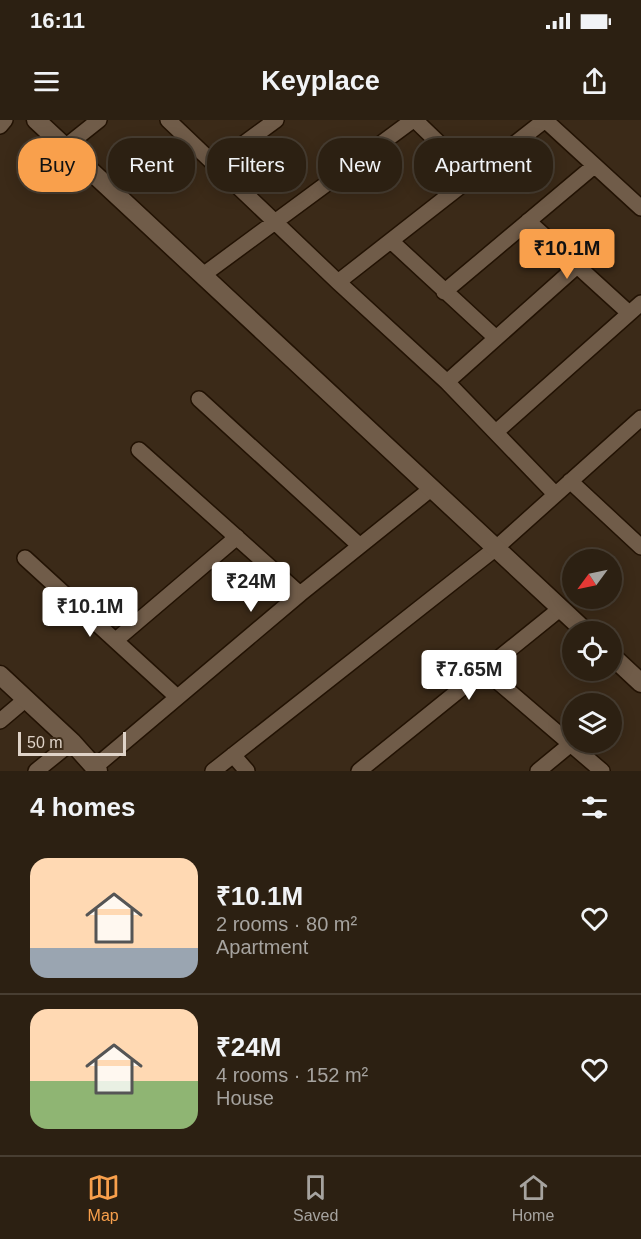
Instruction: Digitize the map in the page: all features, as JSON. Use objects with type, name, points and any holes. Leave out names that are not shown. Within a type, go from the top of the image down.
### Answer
[{"type":"street","points":[[0,126],[5,120]]},
{"type":"street","points":[[36,120],[55,138]]},
{"type":"street","points":[[76,138],[99,120]]},
{"type":"street","points":[[168,120],[207,156]]},
{"type":"street","points":[[251,138],[276,120]]},
{"type":"street","points":[[202,275],[414,120],[433,138]]},
{"type":"street","points":[[523,138],[545,120],[641,208]]},
{"type":"street","points":[[444,292],[594,166]]},
{"type":"street","points":[[96,176],[575,621]]},
{"type":"street","points":[[244,192],[447,382],[555,494]]},
{"type":"street","points":[[338,282],[455,192]]},
{"type":"street","points":[[528,221],[629,314]]},
{"type":"street","points":[[391,241],[496,338]]},
{"type":"street","points":[[447,382],[577,266]]},
{"type":"street","points":[[496,432],[641,303]]},
{"type":"street","points":[[199,399],[360,546]]},
{"type":"street","points":[[213,771],[496,548],[641,418]]},
{"type":"street","points":[[139,450],[300,594]]},
{"type":"street","points":[[570,481],[641,548]]},
{"type":"street","points":[[0,675],[72,742],[96,769],[176,696],[432,488]]},
{"type":"street","points":[[116,640],[237,537]]},
{"type":"street","points":[[25,558],[176,696]]},
{"type":"street","points":[[361,770],[561,608]]},
{"type":"street","points":[[622,665],[641,682]]},
{"type":"street","points":[[483,669],[562,735]]},
{"type":"street","points":[[0,721],[26,699]]},
{"type":"street","points":[[36,771],[72,742]]},
{"type":"street","points":[[538,771],[562,751]]},
{"type":"street","points":[[583,753],[602,771]]},
{"type":"street","points":[[233,755],[247,771]]}]
